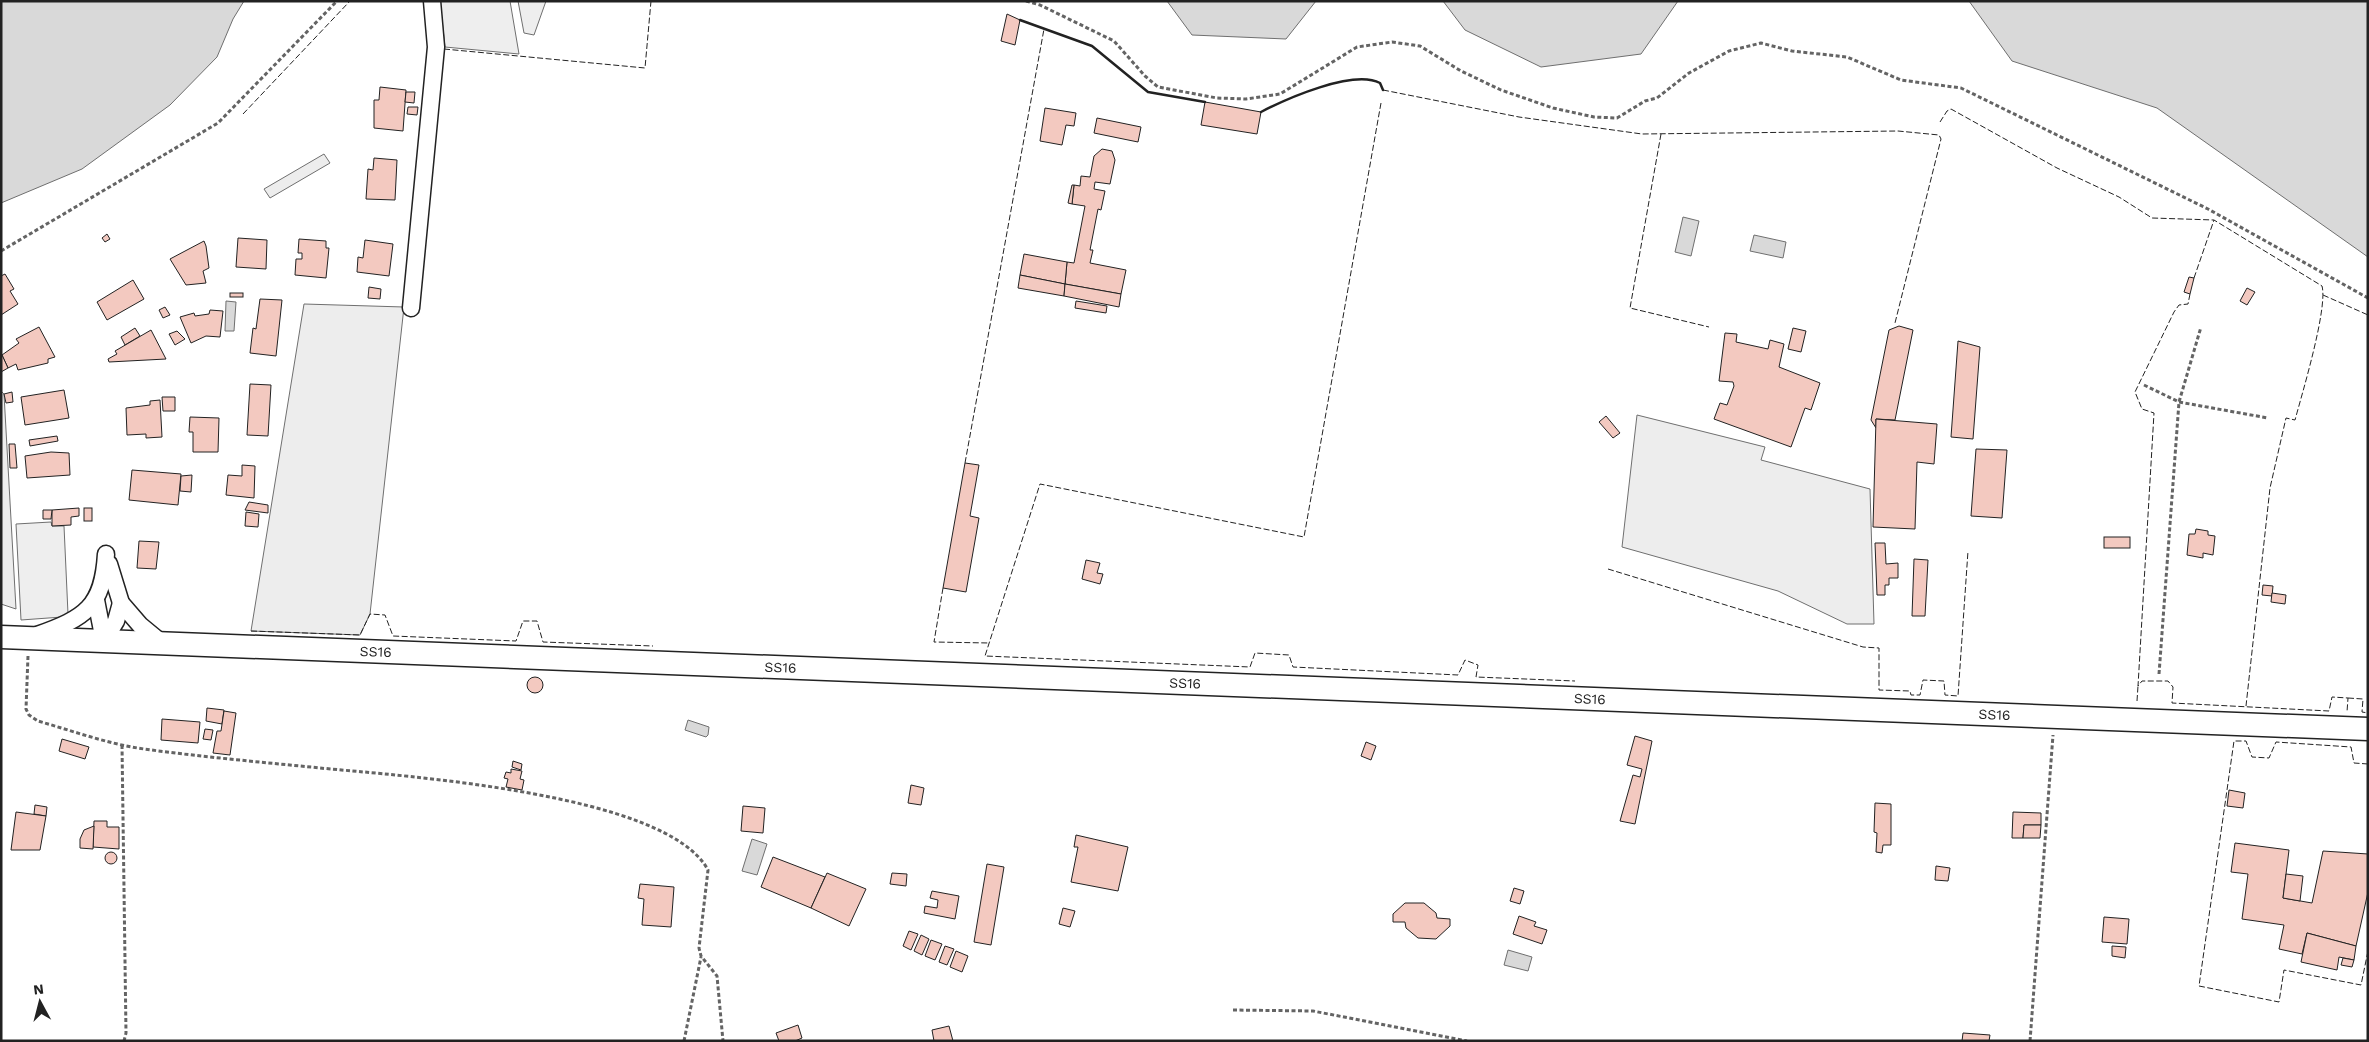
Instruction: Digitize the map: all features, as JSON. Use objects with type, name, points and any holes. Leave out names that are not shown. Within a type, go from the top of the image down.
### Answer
[{"type":"main road","name":"SS16","points":[[1,637],[2368,729]]},
{"type":"street","points":[[412,308],[436,47],[432,1]]},
{"type":"street","points":[[28,638],[68,624],[90,607],[96,600],[102,586],[106,554],[121,602],[140,625],[164,644]]},
{"type":"street","points":[[96,600],[104,642]]},
{"type":"street","points":[[104,642],[116,621],[121,602]]},
{"type":"path","points":[[1,251],[218,123],[336,1]]},
{"type":"path","points":[[1026,1],[1040,5],[1114,41],[1158,88],[1217,98],[1246,98],[1280,94],[1357,47],[1392,42],[1420,46],[1461,71],[1501,90],[1553,108],[1594,117],[1617,118],[1645,101],[1657,98],[1689,73],[1728,50],[1761,43],[1792,51],[1846,57],[1901,80],[1961,88],[2208,209],[2368,298]]},
{"type":"path","points":[[2160,674],[2179,402],[2201,327]]},
{"type":"path","points":[[2144,385],[2179,402],[2268,418]]},
{"type":"path","points":[[28,638],[26,709],[29,715],[38,722],[122,745],[471,782],[604,811],[643,823],[690,847],[704,861],[708,870],[699,948],[701,956],[717,976],[723,1041]]},
{"type":"path","points":[[2030,1041],[2055,717]]},
{"type":"path","points":[[122,745],[126,967],[126,1033],[124,1041]]},
{"type":"path","points":[[684,1041],[701,956]]},
{"type":"path","points":[[1233,1010],[1313,1011],[1467,1041]]},
{"type":"shaded area","points":[[1,1],[244,1],[233,19],[217,57],[170,105],[82,169],[1,203]]},
{"type":"shaded area","points":[[440,1],[510,1],[519,54],[445,47]]},
{"type":"shaded area","points":[[518,1],[546,1],[534,35],[524,33]]},
{"type":"shaded area","points":[[1167,1],[1316,1],[1286,39],[1192,35]]},
{"type":"shaded area","points":[[1443,1],[1678,1],[1641,54],[1541,67],[1465,30]]},
{"type":"shaded area","points":[[1969,1],[2368,1],[2368,257],[2157,108],[2012,61]]},
{"type":"shaded area","points":[[324,154],[330,163],[270,198],[264,189]]},
{"type":"shaded area","points":[[1683,217],[1699,221],[1691,256],[1675,252]]},
{"type":"shaded area","points":[[1754,235],[1786,242],[1783,258],[1750,251]]},
{"type":"shaded area","points":[[226,301],[236,302],[234,331],[225,331]]},
{"type":"shaded area","points":[[304,304],[404,307],[370,614],[360,635],[251,631]]},
{"type":"shaded area","points":[[1,391],[4,394],[16,609],[1,604]]},
{"type":"shaded area","points":[[1637,415],[1765,447],[1761,460],[1870,489],[1874,624],[1847,624],[1778,591],[1622,547]]},
{"type":"shaded area","points":[[51,522],[52,526],[64,526],[68,614],[62,617],[21,620],[16,524]]},
{"type":"shaded area","points":[[688,720],[709,727],[708,735],[706,737],[685,730]]},
{"type":"shaded area","points":[[752,839],[767,844],[757,875],[742,871]]},
{"type":"shaded area","points":[[1508,950],[1532,957],[1528,971],[1504,965]]},
{"type":"building","points":[[1007,14],[1020,20],[1015,45],[1001,41]]},
{"type":"building","points":[[380,87],[406,90],[403,131],[374,128],[374,100],[379,100]]},
{"type":"building","points":[[406,92],[415,92],[414,103],[405,102]]},
{"type":"building","points":[[1205,102],[1261,112],[1257,134],[1201,125]]},
{"type":"building","points":[[408,107],[418,107],[417,115],[407,114]]},
{"type":"building","points":[[1045,108],[1076,113],[1074,126],[1066,125],[1062,145],[1040,141]]},
{"type":"building","points":[[1097,118],[1141,127],[1138,142],[1094,133]]},
{"type":"building","points":[[1102,149],[1112,151],[1115,160],[1110,184],[1095,182],[1094,189],[1105,191],[1101,210],[1098,209],[1090,250],[1093,250],[1090,263],[1126,270],[1121,294],[1065,284],[1067,262],[1074,263],[1085,206],[1072,204],[1074,185],[1080,186],[1081,176],[1090,177],[1094,156]]},
{"type":"building","points":[[374,158],[397,160],[395,200],[366,199],[368,169],[373,170]]},
{"type":"building","points":[[1072,185],[1074,185],[1072,204],[1068,203]]},
{"type":"building","points":[[107,234],[110,239],[105,242],[102,238]]},
{"type":"building","points":[[238,238],[267,240],[266,269],[236,267]]},
{"type":"building","points":[[299,239],[326,241],[326,248],[329,248],[326,278],[295,275],[296,259],[302,259],[302,253],[298,253]]},
{"type":"building","points":[[365,240],[393,244],[389,276],[357,272],[358,257],[363,258]]},
{"type":"building","points":[[204,241],[209,268],[203,271],[206,283],[186,285],[170,259]]},
{"type":"building","points":[[1024,254],[1067,262],[1065,284],[1020,275]]},
{"type":"building","points":[[5,274],[14,289],[10,291],[18,304],[1,315],[1,276]]},
{"type":"building","points":[[1020,275],[1065,284],[1064,296],[1018,288]]},
{"type":"building","points":[[2189,277],[2194,278],[2190,294],[2184,292]]},
{"type":"building","points":[[133,280],[144,299],[107,320],[97,302]]},
{"type":"building","points":[[1065,284],[1121,294],[1119,307],[1064,296]]},
{"type":"building","points":[[369,287],[381,289],[380,299],[368,298]]},
{"type":"building","points":[[2247,288],[2255,292],[2247,305],[2240,301]]},
{"type":"building","points":[[230,293],[243,293],[243,297],[230,297]]},
{"type":"building","points":[[260,299],[282,300],[276,356],[250,353],[253,328],[256,329]]},
{"type":"building","points":[[1076,301],[1107,306],[1106,313],[1075,308]]},
{"type":"building","points":[[165,307],[170,315],[163,318],[159,310]]},
{"type":"building","points":[[210,310],[223,311],[220,337],[206,336],[191,343],[180,317],[194,313],[195,316],[209,314]]},
{"type":"building","points":[[1899,326],[1913,330],[1895,420],[1876,419],[1876,428],[1871,420],[1889,330]]},
{"type":"building","points":[[39,327],[55,357],[48,359],[48,363],[18,370],[16,364],[8,368],[2,355],[19,343],[16,339]]},
{"type":"building","points":[[135,328],[140,336],[125,345],[121,337]]},
{"type":"building","points":[[1793,328],[1806,331],[1801,352],[1788,349]]},
{"type":"building","points":[[151,330],[166,359],[109,362],[108,359],[117,354],[115,351]]},
{"type":"building","points":[[177,331],[185,339],[175,345],[169,334]]},
{"type":"building","points":[[1725,333],[1737,334],[1736,342],[1768,349],[1770,340],[1784,344],[1779,367],[1820,383],[1811,410],[1805,408],[1791,447],[1714,419],[1720,403],[1727,405],[1734,386],[1733,382],[1719,381]]},
{"type":"building","points":[[1958,341],[1980,347],[1973,439],[1951,437]]},
{"type":"building","points":[[1,356],[8,368],[1,372]]},
{"type":"building","points":[[250,384],[271,385],[268,436],[247,435]]},
{"type":"building","points":[[64,390],[69,418],[25,425],[21,397]]},
{"type":"building","points":[[12,392],[13,402],[6,403],[4,394]]},
{"type":"building","points":[[162,397],[175,397],[175,411],[163,411]]},
{"type":"building","points":[[160,400],[162,437],[146,438],[146,434],[127,435],[126,408],[150,405],[150,401]]},
{"type":"building","points":[[1606,416],[1620,433],[1613,438],[1599,422]]},
{"type":"building","points":[[190,417],[219,418],[218,452],[193,452],[193,432],[189,432]]},
{"type":"building","points":[[1876,419],[1937,424],[1934,464],[1917,462],[1915,529],[1873,527]]},
{"type":"building","points":[[57,436],[58,441],[30,446],[29,440]]},
{"type":"building","points":[[9,444],[15,444],[17,468],[10,468]]},
{"type":"building","points":[[1976,449],[2007,450],[2002,518],[1971,516]]},
{"type":"building","points":[[51,452],[69,453],[70,475],[27,478],[25,456]]},
{"type":"building","points":[[965,463],[979,465],[970,516],[979,518],[966,592],[943,588]]},
{"type":"building","points":[[242,465],[255,466],[254,498],[226,495],[228,475],[242,476]]},
{"type":"building","points":[[132,470],[181,474],[178,505],[129,500]]},
{"type":"building","points":[[192,475],[191,492],[180,491],[181,476]]},
{"type":"building","points":[[249,502],[268,505],[268,513],[245,510]]},
{"type":"building","points":[[79,508],[79,516],[71,517],[71,525],[52,526],[52,510]]},
{"type":"building","points":[[84,508],[92,508],[92,521],[84,521]]},
{"type":"building","points":[[43,510],[52,510],[51,519],[43,519]]},
{"type":"building","points":[[246,512],[259,514],[258,527],[245,526]]},
{"type":"building","points":[[2196,529],[2208,531],[2208,535],[2215,536],[2213,555],[2203,553],[2203,558],[2187,555],[2189,534],[2195,534]]},
{"type":"building","points":[[2104,537],[2130,537],[2130,548],[2104,548]]},
{"type":"building","points":[[139,541],[159,542],[156,569],[137,568]]},
{"type":"building","points":[[1875,543],[1885,543],[1886,564],[1898,563],[1898,578],[1889,578],[1889,585],[1885,585],[1885,595],[1877,595]]},
{"type":"building","points":[[1914,559],[1928,560],[1925,616],[1912,616]]},
{"type":"building","points":[[1086,560],[1100,563],[1097,573],[1103,574],[1100,584],[1082,579]]},
{"type":"building","points":[[2263,585],[2273,586],[2272,596],[2262,595]]},
{"type":"building","points":[[2272,593],[2286,595],[2285,604],[2271,602]]},
{"type":"building","points":[[535,677],[541,679],[543,685],[541,691],[535,693],[529,691],[527,685],[529,679]]},
{"type":"building","points":[[207,708],[224,710],[222,724],[206,721]]},
{"type":"building","points":[[224,711],[236,713],[230,755],[213,753],[217,731],[221,731]]},
{"type":"building","points":[[162,719],[200,722],[198,743],[161,740]]},
{"type":"building","points":[[205,729],[213,730],[211,740],[203,739]]},
{"type":"building","points":[[1635,736],[1652,741],[1635,824],[1620,821],[1633,775],[1640,777],[1642,769],[1627,765]]},
{"type":"building","points":[[62,739],[89,747],[85,759],[59,751]]},
{"type":"building","points":[[1366,742],[1376,746],[1371,760],[1361,756]]},
{"type":"building","points":[[513,761],[522,764],[521,770],[512,767]]},
{"type":"building","points":[[511,769],[522,771],[520,779],[524,780],[522,790],[506,787],[508,779],[504,778],[506,772],[511,773]]},
{"type":"building","points":[[911,785],[924,788],[921,805],[908,803]]},
{"type":"building","points":[[2229,790],[2245,793],[2243,808],[2227,806]]},
{"type":"building","points":[[1875,803],[1891,804],[1891,845],[1883,845],[1882,853],[1876,852],[1877,833],[1874,832]]},
{"type":"building","points":[[35,805],[47,807],[46,816],[34,814]]},
{"type":"building","points":[[743,806],[765,808],[763,833],[741,831]]},
{"type":"building","points":[[16,812],[46,816],[40,850],[11,850]]},
{"type":"building","points":[[2013,812],[2041,813],[2041,825],[2024,825],[2023,838],[2012,838]]},
{"type":"building","points":[[94,821],[107,821],[107,827],[119,827],[119,849],[93,847]]},
{"type":"building","points":[[2024,825],[2041,825],[2040,838],[2023,838]]},
{"type":"building","points":[[94,826],[93,849],[80,848],[80,839],[84,830]]},
{"type":"building","points":[[1076,835],[1128,847],[1118,891],[1071,882],[1078,847],[1074,847]]},
{"type":"building","points":[[2235,843],[2289,850],[2283,898],[2312,903],[2323,851],[2368,854],[2368,892],[2356,946],[2307,933],[2302,954],[2279,949],[2284,925],[2242,919],[2248,874],[2231,872]]},
{"type":"building","points":[[109,852],[113,852],[117,858],[113,864],[109,864],[105,860],[105,856]]},
{"type":"building","points":[[773,857],[825,877],[811,908],[761,887]]},
{"type":"building","points":[[987,864],[1004,867],[991,945],[974,942]]},
{"type":"building","points":[[1936,866],[1950,868],[1948,881],[1935,880]]},
{"type":"building","points":[[827,873],[866,889],[849,926],[811,908]]},
{"type":"building","points":[[892,873],[907,874],[906,886],[890,884]]},
{"type":"building","points":[[2286,874],[2303,876],[2300,901],[2283,898]]},
{"type":"building","points":[[640,884],[674,887],[671,927],[642,925],[644,899],[638,898]]},
{"type":"building","points":[[1514,888],[1524,891],[1520,904],[1510,901]]},
{"type":"building","points":[[932,891],[959,896],[955,919],[924,913],[925,906],[937,908],[938,900],[930,898]]},
{"type":"building","points":[[1405,903],[1424,903],[1436,913],[1437,918],[1450,919],[1450,926],[1436,939],[1418,938],[1406,928],[1405,922],[1393,922],[1393,914]]},
{"type":"building","points":[[1063,908],[1075,911],[1070,927],[1059,924]]},
{"type":"building","points":[[1519,916],[1536,922],[1534,926],[1547,930],[1542,944],[1513,934]]},
{"type":"building","points":[[2104,917],[2129,919],[2127,944],[2102,942]]},
{"type":"building","points":[[909,931],[918,934],[911,950],[903,946]]},
{"type":"building","points":[[2307,933],[2356,946],[2354,960],[2339,957],[2337,970],[2301,962]]},
{"type":"building","points":[[921,935],[929,939],[922,955],[914,951]]},
{"type":"building","points":[[931,940],[942,944],[935,960],[925,956]]},
{"type":"building","points":[[945,946],[954,949],[947,965],[939,962]]},
{"type":"building","points":[[2112,946],[2126,947],[2125,958],[2112,956]]},
{"type":"building","points":[[956,951],[968,956],[962,972],[950,967]]},
{"type":"building","points":[[2343,958],[2354,960],[2352,967],[2341,965]]},
{"type":"building","points":[[798,1025],[802,1038],[795,1041],[779,1041],[776,1033]]},
{"type":"building","points":[[949,1026],[953,1041],[934,1041],[932,1030]]},
{"type":"building","points":[[1963,1033],[1990,1035],[1989,1041],[1962,1041]]},
{"type":"fence","points":[[243,114],[350,1]]},
{"type":"fence","points":[[444,49],[645,68],[651,1]]},
{"type":"fence","points":[[965,463],[1044,29]]},
{"type":"fence","points":[[1383,90],[1519,117],[1642,134],[1898,131],[1939,135],[1941,139],[1895,323]]},
{"type":"fence","points":[[1381,103],[1304,537],[1040,484],[985,656],[1250,667],[1255,653],[1289,655],[1293,667],[1458,675],[1465,660],[1478,665],[1476,677],[1575,681]]},
{"type":"fence","points":[[1940,122],[1947,111],[1951,109],[2057,168],[2119,197],[2152,218],[2214,220],[2322,286],[2321,313],[2308,372],[2295,420],[2286,418],[2270,488],[2246,706]]},
{"type":"fence","points":[[1661,134],[1630,308],[1709,327]]},
{"type":"fence","points":[[2194,278],[2214,220]]},
{"type":"fence","points":[[2190,294],[2188,304],[2179,305],[2174,312],[2135,392],[2142,409],[2154,413],[2138,686],[2142,681],[2168,681],[2173,687],[2172,703],[2329,711],[2332,697],[2348,698],[2347,712]]},
{"type":"fence","points":[[2323,295],[2368,315]]},
{"type":"fence","points":[[1608,569],[1863,647],[1879,648],[1879,690],[1910,691],[1911,695],[1920,695],[1923,680],[1944,681],[1945,695],[1958,696],[1968,551]]},
{"type":"fence","points":[[943,588],[934,642],[989,643]]},
{"type":"fence","points":[[251,631],[360,635],[370,614],[385,615],[393,636],[516,641],[523,621],[537,621],[543,642],[653,646]]},
{"type":"fence","points":[[2137,701],[2138,686]]},
{"type":"fence","points":[[2348,698],[2363,699],[2362,712],[2368,713]]},
{"type":"fence","points":[[2368,764],[2354,763],[2351,747],[2276,742],[2269,758],[2252,757],[2246,741],[2234,741],[2199,986],[2279,1002],[2284,970],[2361,985],[2368,951]]},
{"type":"wall","points":[[1020,20],[1092,46],[1148,92],[1205,102]]},
{"type":"wall","points":[[1261,112],[1303,93],[1337,83],[1368,80],[1380,83],[1383,90]]}]
